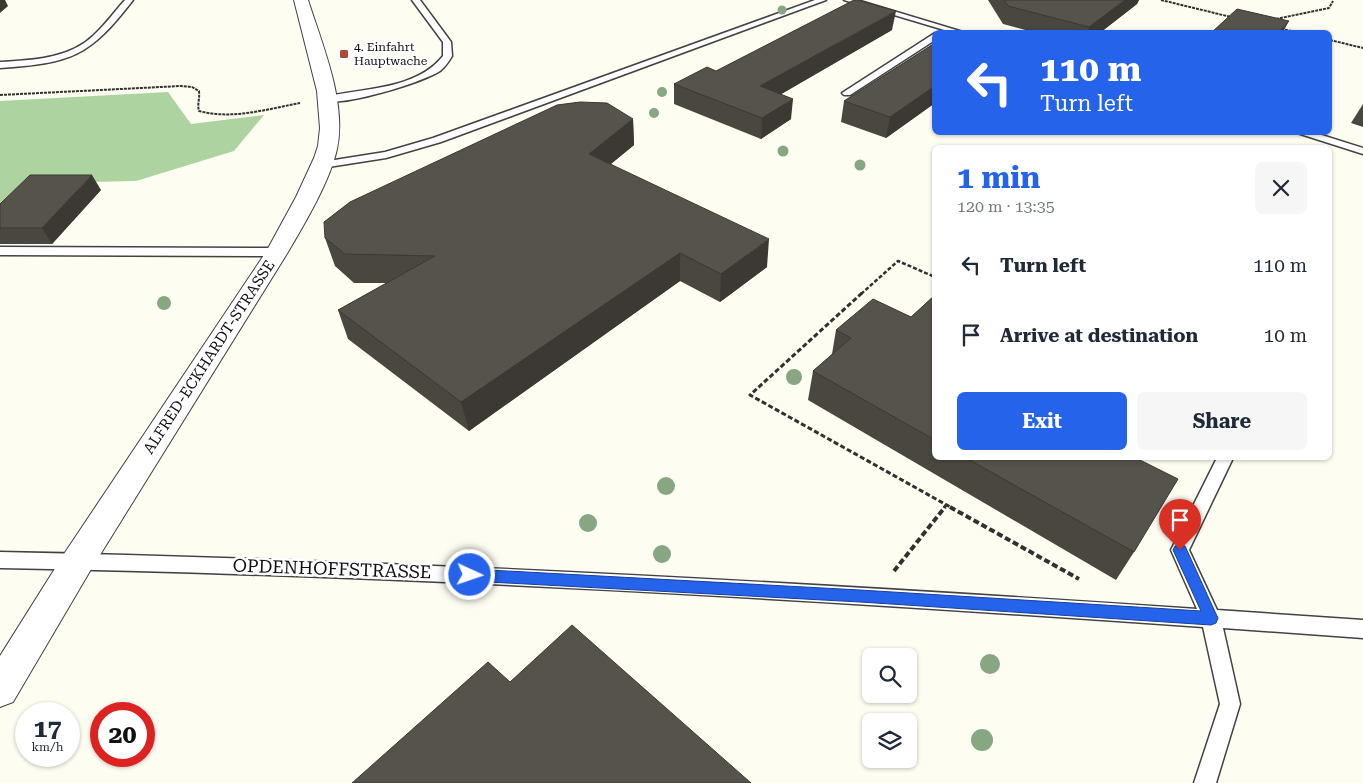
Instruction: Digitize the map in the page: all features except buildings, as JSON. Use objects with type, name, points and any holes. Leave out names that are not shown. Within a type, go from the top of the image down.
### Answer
[{"type":"street","name":"ALFRED-ECKHARDT-STRASSE","points":[[0,689],[78,561],[277,252],[302,210],[322,165],[328,146],[329,122],[327,99],[318,58],[300,0]]},
{"type":"lane","points":[[0,65],[47,60],[83,48],[94,40],[129,0]]},
{"type":"lane","points":[[327,99],[395,86],[414,80],[429,73],[448,58],[450,50],[446,42],[416,0]]},
{"type":"lane","points":[[322,165],[386,156],[438,140],[822,0]]},
{"type":"lane","points":[[848,0],[940,30]]},
{"type":"lane","points":[[846,93],[932,38]]},
{"type":"lane","points":[[1309,135],[1363,151]]},
{"type":"lane","points":[[0,251],[277,252]]},
{"type":"lane","points":[[1205,783],[1230,704],[1211,618],[1180,550],[1224,460]]},
{"type":"lane","name":"OPDENHOFFSTRASSE","points":[[0,560],[392,570],[896,598],[1363,629]]},
{"type":"path","points":[[1162,0],[1238,18]]},
{"type":"path","points":[[1275,19],[1329,8],[1333,1]]},
{"type":"path","points":[[1281,29],[1286,30]]},
{"type":"path","points":[[1332,40],[1363,48]]},
{"type":"path","points":[[0,95],[192,87],[199,91],[200,98],[196,105],[199,110],[208,115],[221,115],[327,99]]},
{"type":"path","points":[[932,276],[898,261],[750,396],[1079,579]]},
{"type":"path","points":[[896,598],[892,573],[946,505]]},
{"type":"green space","points":[[168,92],[191,124],[264,115],[234,151],[136,181],[38,183],[0,213],[0,101]]},
{"type":"place","name":"4. Einfahrt Hauptwache","points":[[344,54]]},
{"type":"route","points":[[470,575],[860,596],[1211,618],[1180,550]]}]
